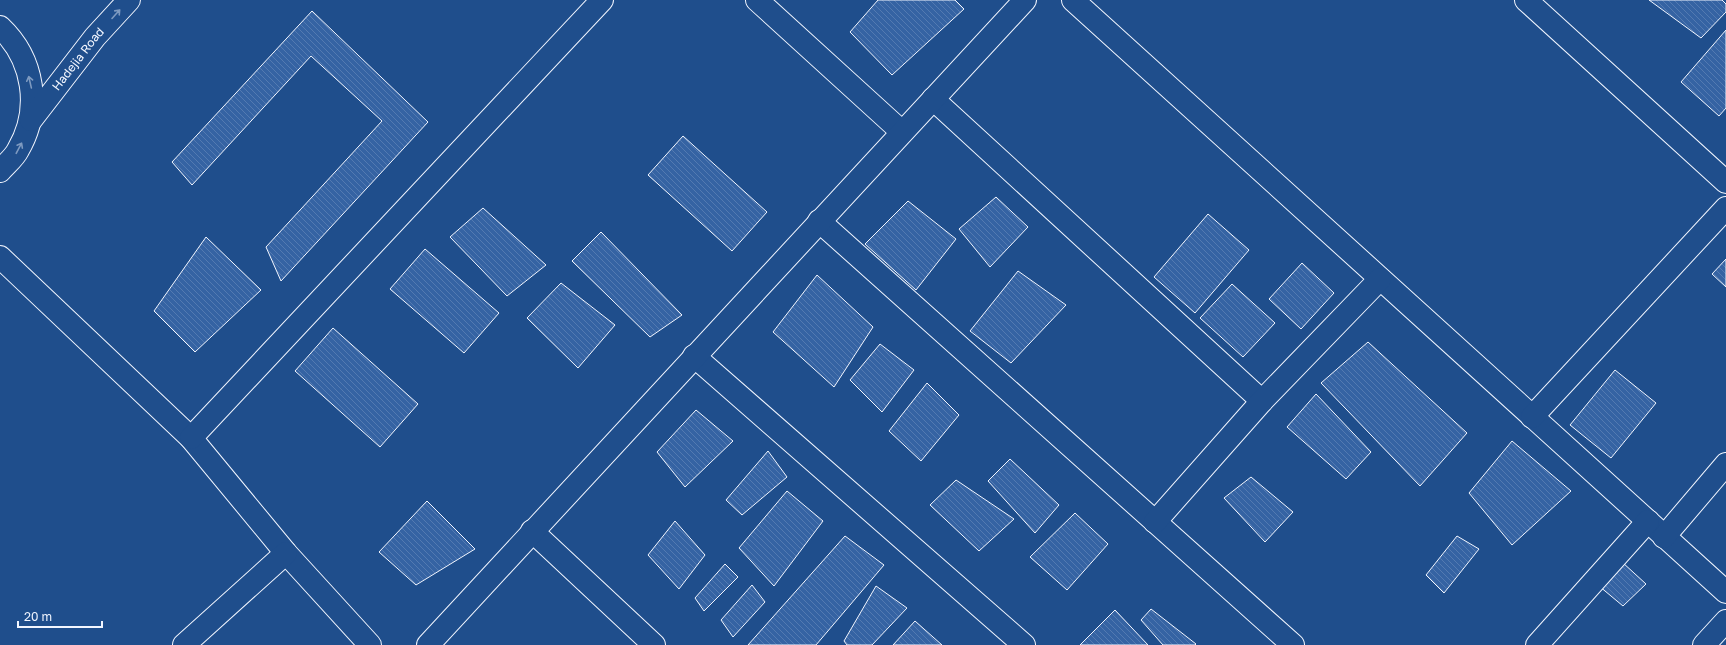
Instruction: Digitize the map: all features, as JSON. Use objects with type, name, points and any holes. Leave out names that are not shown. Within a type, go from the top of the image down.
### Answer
[{"type":"street","name":"Hadejia Road","points":[[30,120],[95,37],[129,0]]},
{"type":"street","points":[[191,438],[602,0]]},
{"type":"street","points":[[757,0],[902,132]]},
{"type":"street","points":[[428,645],[1025,0]]},
{"type":"street","points":[[1073,0],[1726,592]]},
{"type":"street","points":[[1526,0],[1726,182]]},
{"type":"street","points":[[0,27],[12,38],[26,63],[33,91],[30,120],[18,150],[0,171]]},
{"type":"street","points":[[933,99],[1262,401]]},
{"type":"street","points":[[1532,417],[1726,208]]},
{"type":"street","points":[[820,221],[1293,645]]},
{"type":"street","points":[[0,257],[191,438],[286,553],[370,645]]},
{"type":"street","points":[[1155,522],[1262,401],[1380,279]]},
{"type":"street","points":[[694,356],[1024,645]]},
{"type":"street","points":[[1664,537],[1726,464]]},
{"type":"street","points":[[1537,645],[1648,521]]},
{"type":"street","points":[[532,531],[654,645]]},
{"type":"street","points":[[184,645],[286,553]]},
{"type":"street","points":[[1704,645],[1726,621]]},
{"type":"building","points":[[878,0],[955,0],[964,9],[892,75],[850,32]]},
{"type":"building","points":[[1649,0],[1722,0],[1726,4],[1726,12],[1701,38]]},
{"type":"building","points":[[312,11],[428,122],[281,281],[266,247],[382,121],[311,56],[192,185],[172,162]]},
{"type":"building","points":[[1726,30],[1726,108],[1719,116],[1681,82]]},
{"type":"building","points":[[683,136],[767,212],[732,251],[648,175]]},
{"type":"building","points":[[996,197],[1028,227],[990,267],[959,229]]},
{"type":"building","points":[[908,201],[956,239],[916,290],[865,244]]},
{"type":"building","points":[[483,208],[546,265],[507,296],[450,237]]},
{"type":"building","points":[[1208,214],[1249,250],[1195,313],[1154,277]]},
{"type":"building","points":[[601,232],[682,315],[650,337],[572,261]]},
{"type":"building","points":[[206,237],[261,290],[195,352],[154,311]]},
{"type":"building","points":[[425,249],[499,313],[464,353],[390,289]]},
{"type":"building","points":[[1726,259],[1726,287],[1712,274]]},
{"type":"building","points":[[1302,263],[1334,293],[1301,329],[1269,299]]},
{"type":"building","points":[[1018,271],[1066,305],[1011,363],[970,331]]},
{"type":"building","points":[[817,275],[873,327],[834,387],[773,332]]},
{"type":"building","points":[[561,283],[615,325],[578,368],[527,318]]},
{"type":"building","points":[[1232,284],[1275,323],[1243,357],[1200,318]]},
{"type":"building","points":[[333,328],[418,404],[380,447],[295,371]]},
{"type":"building","points":[[1368,342],[1467,433],[1420,486],[1321,383]]},
{"type":"building","points":[[880,344],[914,370],[882,412],[850,380]]},
{"type":"building","points":[[1615,370],[1656,403],[1611,458],[1570,425]]},
{"type":"building","points":[[927,383],[959,415],[921,461],[889,431]]},
{"type":"building","points":[[1316,394],[1371,452],[1346,479],[1287,427]]},
{"type":"building","points":[[696,410],[733,441],[685,487],[657,452]]},
{"type":"building","points":[[1512,441],[1571,491],[1512,545],[1469,493]]},
{"type":"building","points":[[768,451],[787,477],[742,515],[726,500]]},
{"type":"building","points":[[1010,459],[1059,505],[1035,533],[988,481]]},
{"type":"building","points":[[1251,477],[1293,512],[1265,542],[1224,498]]},
{"type":"building","points":[[956,480],[1014,519],[979,551],[930,505]]},
{"type":"building","points":[[787,491],[823,521],[774,586],[739,548]]},
{"type":"building","points":[[427,501],[475,549],[416,585],[379,552]]},
{"type":"building","points":[[1075,513],[1108,544],[1067,590],[1030,557]]},
{"type":"building","points":[[675,521],[705,555],[679,589],[648,555]]},
{"type":"building","points":[[845,536],[884,565],[816,645],[748,645]]},
{"type":"building","points":[[1457,536],[1479,549],[1444,593],[1426,575]]},
{"type":"building","points":[[1622,562],[1646,584],[1623,606],[1599,586]]},
{"type":"building","points":[[725,564],[738,577],[704,611],[695,598]]},
{"type":"building","points":[[752,585],[765,602],[733,637],[721,620]]},
{"type":"building","points":[[876,586],[907,608],[872,645],[847,645],[844,641]]},
{"type":"building","points":[[1151,609],[1196,644],[1163,645],[1141,620]]},
{"type":"building","points":[[1115,610],[1148,645],[1080,645]]},
{"type":"building","points":[[915,621],[942,645],[893,645]]}]
